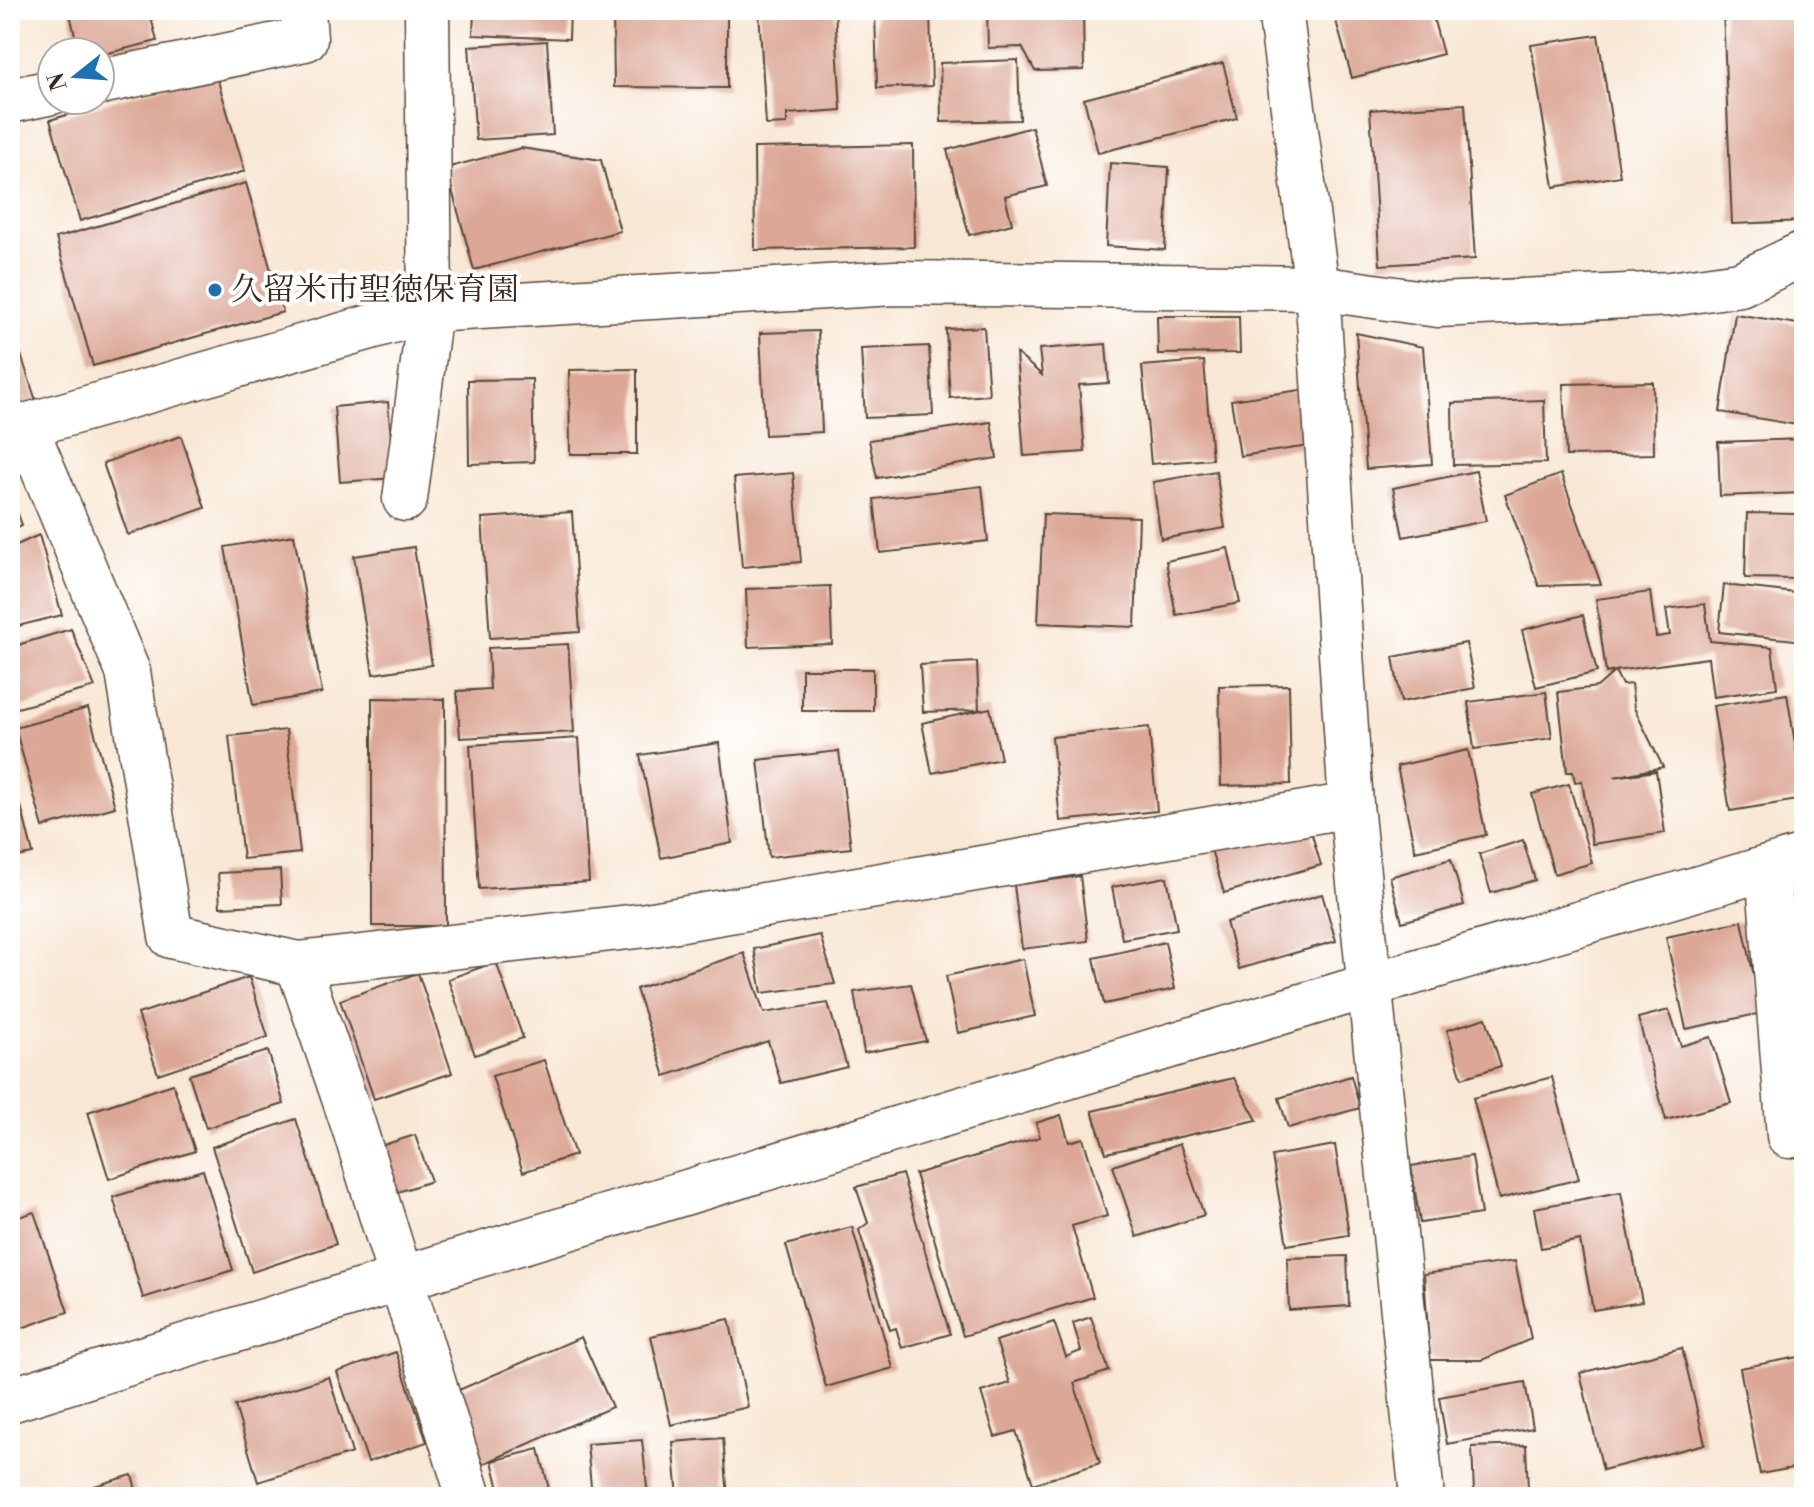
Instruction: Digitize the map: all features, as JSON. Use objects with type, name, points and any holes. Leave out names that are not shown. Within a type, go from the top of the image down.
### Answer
[{"type":"street","points":[[116,79],[305,39],[303,10]]},
{"type":"street","points":[[405,499],[430,310],[427,10]]},
{"type":"street","points":[[1280,10],[1317,288],[1351,805],[1422,1497]]},
{"type":"street","points":[[10,101],[36,95]]},
{"type":"street","points":[[1351,805],[647,925],[298,964],[171,936],[128,672],[18,429],[430,310],[895,283],[1317,288],[1438,305],[1670,294],[1740,284],[1804,253]]},
{"type":"street","points":[[10,1400],[1368,986],[1786,863]]},
{"type":"street","points":[[1786,863],[1804,895]]},
{"type":"street","points":[[1786,863],[1789,1136]]},
{"type":"street","points":[[298,964],[353,1124],[469,1497]]},
{"type":"building","points":[[69,10],[149,10],[157,41],[116,51],[116,36],[75,36]]},
{"type":"building","points":[[474,10],[570,10],[569,39],[473,35]]},
{"type":"building","points":[[613,10],[727,10],[727,88],[614,87]]},
{"type":"building","points":[[759,10],[835,10],[841,110],[787,114],[787,124],[766,125]]},
{"type":"building","points":[[875,10],[930,10],[932,86],[877,88]]},
{"type":"building","points":[[987,10],[1083,10],[1084,70],[1035,71],[1022,47],[988,48]]},
{"type":"building","points":[[1333,10],[1431,10],[1443,54],[1352,78]]},
{"type":"building","points":[[1723,10],[1804,10],[1804,221],[1732,224]]},
{"type":"building","points":[[1598,35],[1620,176],[1554,187],[1531,45]]},
{"type":"building","points":[[547,41],[553,135],[476,140],[469,46]]},
{"type":"building","points":[[1018,60],[1020,120],[941,122],[940,63]]},
{"type":"building","points":[[1223,63],[1237,118],[1098,153],[1084,99]]},
{"type":"building","points":[[215,71],[245,171],[80,221],[50,120],[63,116],[116,116],[116,100]]},
{"type":"building","points":[[1465,104],[1475,259],[1380,265],[1370,110]]},
{"type":"building","points":[[1032,127],[1047,186],[1005,196],[1012,224],[969,235],[947,150]]},
{"type":"building","points":[[913,145],[914,247],[755,250],[754,148]]},
{"type":"building","points":[[521,148],[601,160],[620,231],[474,270],[446,168]]},
{"type":"building","points":[[10,157],[15,157],[12,202],[10,202]]},
{"type":"building","points":[[1110,163],[1169,167],[1165,250],[1106,246]]},
{"type":"building","points":[[246,183],[283,312],[93,366],[56,238]]},
{"type":"building","points":[[1735,314],[1804,325],[1804,426],[1720,412]]},
{"type":"building","points":[[1157,316],[1239,316],[1240,353],[1158,354]]},
{"type":"building","points":[[10,321],[39,410],[10,419]]},
{"type":"building","points":[[984,327],[989,395],[950,398],[946,329]]},
{"type":"building","points":[[818,331],[822,432],[765,435],[760,333]]},
{"type":"building","points":[[1356,333],[1423,347],[1432,464],[1366,469]]},
{"type":"building","points":[[1106,344],[1109,383],[1079,385],[1085,452],[1024,456],[1016,353],[1042,375],[1039,349]]},
{"type":"building","points":[[929,346],[933,415],[865,418],[861,349]]},
{"type":"building","points":[[1204,361],[1212,459],[1151,464],[1142,366]]},
{"type":"building","points":[[637,369],[637,454],[570,454],[569,370]]},
{"type":"building","points":[[532,379],[534,462],[469,464],[468,380]]},
{"type":"building","points":[[1653,382],[1654,454],[1566,456],[1563,384]]},
{"type":"building","points":[[1308,389],[1316,445],[1240,456],[1231,400]]},
{"type":"building","points":[[1544,400],[1546,463],[1453,465],[1452,403]]},
{"type":"building","points":[[388,402],[394,478],[340,482],[334,407]]},
{"type":"building","points":[[991,422],[997,458],[877,478],[869,440]]},
{"type":"building","points":[[181,436],[205,508],[128,535],[103,463]]},
{"type":"building","points":[[1803,439],[1804,493],[1720,496],[1718,442]]},
{"type":"building","points":[[1216,471],[1225,528],[1161,539],[1153,482]]},
{"type":"building","points":[[1476,471],[1486,521],[1403,537],[1393,488]]},
{"type":"building","points":[[793,473],[801,562],[742,567],[734,478]]},
{"type":"building","points":[[1561,474],[1601,584],[1539,586],[1505,495]]},
{"type":"building","points":[[982,486],[988,541],[880,553],[874,499]]},
{"type":"building","points":[[10,492],[22,525],[10,531]]},
{"type":"building","points":[[572,512],[580,632],[490,638],[482,518]]},
{"type":"building","points":[[1747,513],[1798,514],[1797,579],[1745,578]]},
{"type":"building","points":[[1043,514],[1139,517],[1135,627],[1038,623]]},
{"type":"building","points":[[39,535],[62,615],[10,628],[10,548]]},
{"type":"building","points":[[294,535],[322,693],[253,705],[225,547]]},
{"type":"building","points":[[414,547],[432,665],[373,674],[354,556]]},
{"type":"building","points":[[1228,548],[1240,603],[1176,615],[1166,561]]},
{"type":"building","points":[[1724,585],[1804,594],[1804,641],[1719,632]]},
{"type":"building","points":[[830,586],[832,644],[748,647],[746,589]]},
{"type":"building","points":[[1650,592],[1656,637],[1670,635],[1666,609],[1705,604],[1710,641],[1772,647],[1777,688],[1713,697],[1708,658],[1606,673],[1596,599]]},
{"type":"building","points":[[1583,615],[1597,672],[1536,687],[1522,630]]},
{"type":"building","points":[[71,629],[95,687],[10,710],[10,653],[21,644]]},
{"type":"building","points":[[1466,643],[1475,688],[1401,702],[1393,657]]},
{"type":"building","points":[[568,644],[574,732],[460,738],[457,691],[490,689],[488,648]]},
{"type":"building","points":[[977,662],[979,710],[923,712],[920,665]]},
{"type":"building","points":[[802,669],[873,669],[873,711],[802,711]]},
{"type":"building","points":[[1615,671],[1622,685],[1631,684],[1634,708],[1663,767],[1614,777],[1656,771],[1665,833],[1592,844],[1582,781],[1575,782],[1573,772],[1567,772],[1558,692],[1597,687]]},
{"type":"building","points":[[1289,685],[1291,784],[1221,786],[1219,686]]},
{"type":"building","points":[[1546,692],[1552,738],[1474,749],[1468,702]]},
{"type":"building","points":[[1787,694],[1804,799],[1730,811],[1713,706]]},
{"type":"building","points":[[372,698],[445,699],[446,926],[372,926]]},
{"type":"building","points":[[88,708],[115,807],[43,827],[15,728]]},
{"type":"building","points":[[990,708],[1001,759],[932,773],[922,723]]},
{"type":"building","points":[[1149,727],[1157,811],[1060,821],[1052,737]]},
{"type":"building","points":[[286,730],[300,853],[243,859],[229,736]]},
{"type":"building","points":[[579,738],[589,882],[479,889],[470,745]]},
{"type":"building","points":[[719,743],[732,843],[661,858],[640,755]]},
{"type":"building","points":[[1468,750],[1486,835],[1415,851],[1397,766]]},
{"type":"building","points":[[839,751],[851,848],[769,857],[758,760]]},
{"type":"building","points":[[1569,784],[1592,863],[1554,874],[1532,794]]},
{"type":"building","points":[[21,806],[33,854],[10,858],[10,808]]},
{"type":"building","points":[[1307,818],[1321,865],[1224,893],[1210,846]]},
{"type":"building","points":[[1523,840],[1535,880],[1491,893],[1479,854]]},
{"type":"building","points":[[1451,859],[1464,905],[1402,922],[1390,877]]},
{"type":"building","points":[[280,870],[282,904],[220,907],[218,873]]},
{"type":"building","points":[[1080,876],[1088,941],[1022,949],[1014,885]]},
{"type":"building","points":[[1167,877],[1177,929],[1122,939],[1112,887]]},
{"type":"building","points":[[1322,894],[1336,941],[1239,969],[1226,922]]},
{"type":"building","points":[[1742,921],[1762,1013],[1686,1029],[1666,937]]},
{"type":"building","points":[[820,935],[835,984],[762,993],[754,949]]},
{"type":"building","points":[[1165,942],[1175,989],[1104,1004],[1094,958]]},
{"type":"building","points":[[744,953],[764,1013],[828,1003],[847,1067],[781,1083],[768,1041],[665,1076],[636,989]]},
{"type":"building","points":[[1023,959],[1035,1016],[958,1033],[946,976]]},
{"type":"building","points":[[496,962],[523,1038],[475,1055],[448,979]]},
{"type":"building","points":[[418,973],[452,1073],[374,1099],[340,1000]]},
{"type":"building","points":[[249,977],[268,1037],[158,1074],[138,1014]]},
{"type":"building","points":[[911,984],[926,1041],[864,1053],[854,992]]},
{"type":"building","points":[[1669,1010],[1681,1046],[1711,1037],[1731,1103],[1666,1120],[1638,1018]]},
{"type":"building","points":[[1486,1018],[1501,1066],[1462,1078],[1447,1030]]},
{"type":"building","points":[[268,1051],[284,1104],[206,1128],[189,1075]]},
{"type":"building","points":[[544,1060],[575,1155],[523,1172],[492,1076]]},
{"type":"building","points":[[1351,1076],[1360,1108],[1288,1128],[1279,1098]]},
{"type":"building","points":[[1552,1077],[1579,1179],[1499,1199],[1473,1098]]},
{"type":"building","points":[[1234,1078],[1257,1120],[1106,1153],[1092,1111]]},
{"type":"building","points":[[173,1084],[195,1151],[109,1179],[88,1112]]},
{"type":"building","points":[[1061,1115],[1069,1142],[1083,1138],[1107,1216],[1072,1226],[1093,1297],[963,1336],[915,1174],[1040,1137],[1036,1123]]},
{"type":"building","points":[[296,1119],[336,1244],[252,1272],[212,1147]]},
{"type":"building","points":[[415,1135],[431,1181],[392,1194],[377,1147]]},
{"type":"building","points":[[1180,1144],[1204,1215],[1137,1237],[1113,1166]]},
{"type":"building","points":[[1335,1145],[1349,1235],[1287,1245],[1272,1156]]},
{"type":"building","points":[[1472,1156],[1481,1214],[1420,1223],[1411,1166]]},
{"type":"building","points":[[203,1170],[233,1270],[143,1298],[113,1197]]},
{"type":"building","points":[[902,1174],[950,1334],[902,1348],[896,1328],[890,1330],[859,1230],[868,1223],[856,1187]]},
{"type":"building","points":[[1621,1192],[1642,1302],[1593,1310],[1580,1240],[1541,1248],[1534,1208]]},
{"type":"building","points":[[34,1212],[68,1312],[10,1332],[10,1220]]},
{"type":"building","points":[[852,1227],[893,1368],[826,1387],[786,1245]]},
{"type":"building","points":[[1347,1256],[1349,1306],[1289,1310],[1287,1258]]},
{"type":"building","points":[[1515,1261],[1531,1339],[1482,1360],[1430,1360],[1424,1274]]},
{"type":"building","points":[[1091,1317],[1109,1371],[1074,1383],[1100,1463],[1033,1484],[1016,1431],[995,1437],[981,1392],[1010,1383],[996,1341],[1054,1322],[1066,1357],[1081,1351],[1073,1323]]},
{"type":"building","points":[[729,1319],[748,1407],[671,1425],[651,1336]]},
{"type":"building","points":[[581,1337],[612,1407],[483,1464],[452,1393]]},
{"type":"building","points":[[1682,1348],[1705,1444],[1603,1470],[1580,1373]]},
{"type":"building","points":[[396,1352],[427,1442],[368,1462],[337,1372]]},
{"type":"building","points":[[1804,1356],[1804,1466],[1760,1474],[1740,1368]]},
{"type":"building","points":[[329,1377],[352,1453],[258,1482],[235,1406]]},
{"type":"building","points":[[1525,1382],[1533,1428],[1447,1444],[1439,1397]]},
{"type":"building","points":[[723,1438],[728,1497],[678,1497],[673,1442]]},
{"type":"building","points":[[642,1440],[648,1497],[592,1497],[587,1444]]},
{"type":"building","points":[[1526,1445],[1528,1490],[1474,1493],[1472,1447]]},
{"type":"building","points":[[539,1449],[551,1497],[501,1497],[492,1461]]},
{"type":"building","points":[[132,1475],[138,1497],[60,1497],[60,1496]]},
{"type":"place","name":"久留米市聖徳保育園","points":[[215,290]]}]
